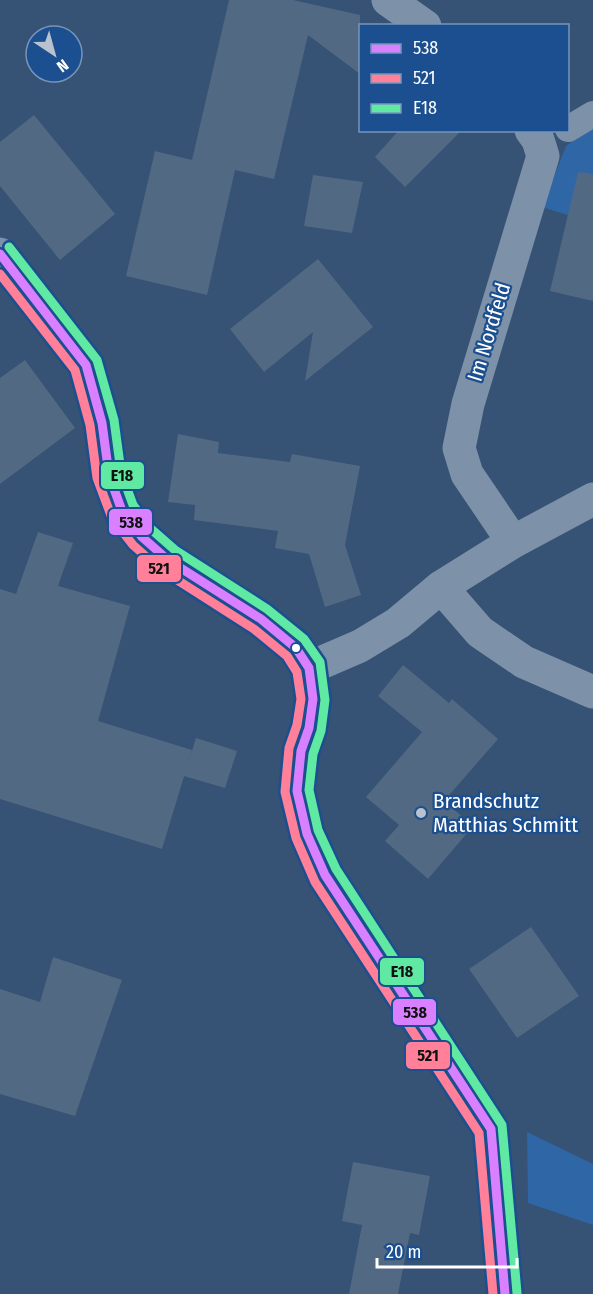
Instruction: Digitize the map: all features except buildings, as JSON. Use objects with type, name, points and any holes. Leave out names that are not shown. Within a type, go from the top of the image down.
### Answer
[{"type":"street","points":[[388,0],[422,24]]},
{"type":"street","name":"Im Nordfeld","points":[[513,542],[467,474],[459,448],[468,404],[550,133]]},
{"type":"street","points":[[0,254],[86,365],[102,423],[109,475],[122,511],[142,537],[168,560],[261,619],[296,648],[309,668],[313,699],[309,728],[302,751],[297,791],[307,834],[325,875],[491,1129],[505,1294]]},
{"type":"street","points":[[309,668],[360,646],[398,623],[441,587],[513,542],[593,499]]},
{"type":"street","points":[[441,587],[480,632],[524,662],[593,692]]},
{"type":"lane","name":"Im Nordfeld","points":[[569,125],[593,114]]},
{"type":"shaded area","points":[[593,127],[593,223],[542,207],[566,146]]},
{"type":"shaded area","points":[[527,1132],[593,1164],[593,1225],[528,1203]]},
{"type":"transit line","name":"E18","points":[[9,247],[97,360],[114,420],[121,472],[133,505],[151,529],[175,550],[267,609],[304,639],[320,662],[325,700],[321,731],[313,754],[309,790],[318,830],[336,869],[502,1125],[517,1293]]},
{"type":"transit line","name":"538","points":[[0,254],[86,365],[102,423],[109,475],[122,511],[142,537],[168,560],[261,619],[296,648],[309,668],[313,699],[309,728],[301,751],[297,791],[307,834],[325,875],[491,1129],[505,1294]]},
{"type":"transit line","name":"521","points":[[0,274],[75,370],[90,425],[97,478],[112,518],[133,545],[160,569],[254,629],[287,656],[297,672],[301,699],[297,725],[289,748],[285,792],[296,838],[315,882],[479,1133],[493,1294]]},
{"type":"place","name":"Brandschutz Matthias Schmitt","points":[[421,813]]}]
